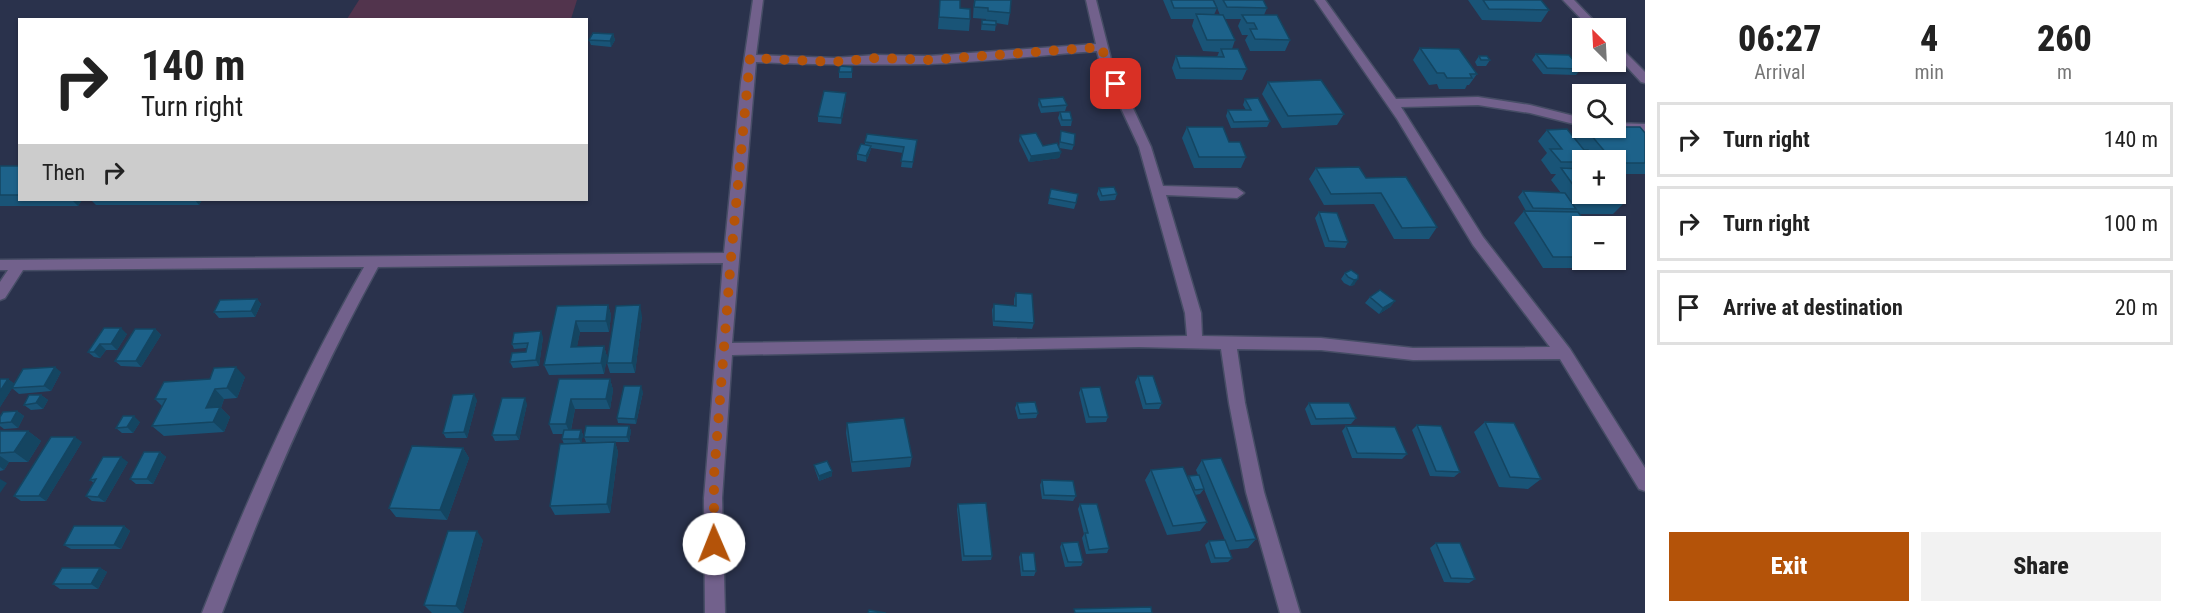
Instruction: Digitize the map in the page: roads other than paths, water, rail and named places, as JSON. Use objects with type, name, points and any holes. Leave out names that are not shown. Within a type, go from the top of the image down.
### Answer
[{"type":"street","points":[[715,613],[713,498],[731,258],[750,58],[758,0]]},
{"type":"street","points":[[1091,0],[1106,63],[1145,147],[1193,313],[1195,341]]},
{"type":"street","points":[[1320,0],[1393,103],[1479,241],[1564,353],[1645,483]]},
{"type":"street","points":[[1568,0],[1586,18]]},
{"type":"street","points":[[750,58],[834,62],[876,58],[920,60],[1102,47]]},
{"type":"street","points":[[1626,59],[1645,79]]},
{"type":"street","points":[[1393,103],[1479,101],[1572,120]]},
{"type":"street","points":[[1626,127],[1645,128]]},
{"type":"street","points":[[1158,190],[1237,194]]},
{"type":"street","points":[[0,265],[731,258]]},
{"type":"street","points":[[212,613],[287,433],[338,323],[375,260]]},
{"type":"street","points":[[0,294],[19,264]]},
{"type":"street","points":[[724,348],[1195,341],[1321,344],[1413,354],[1564,353]]},
{"type":"street","points":[[1228,342],[1237,404],[1256,492],[1290,613]]}]
